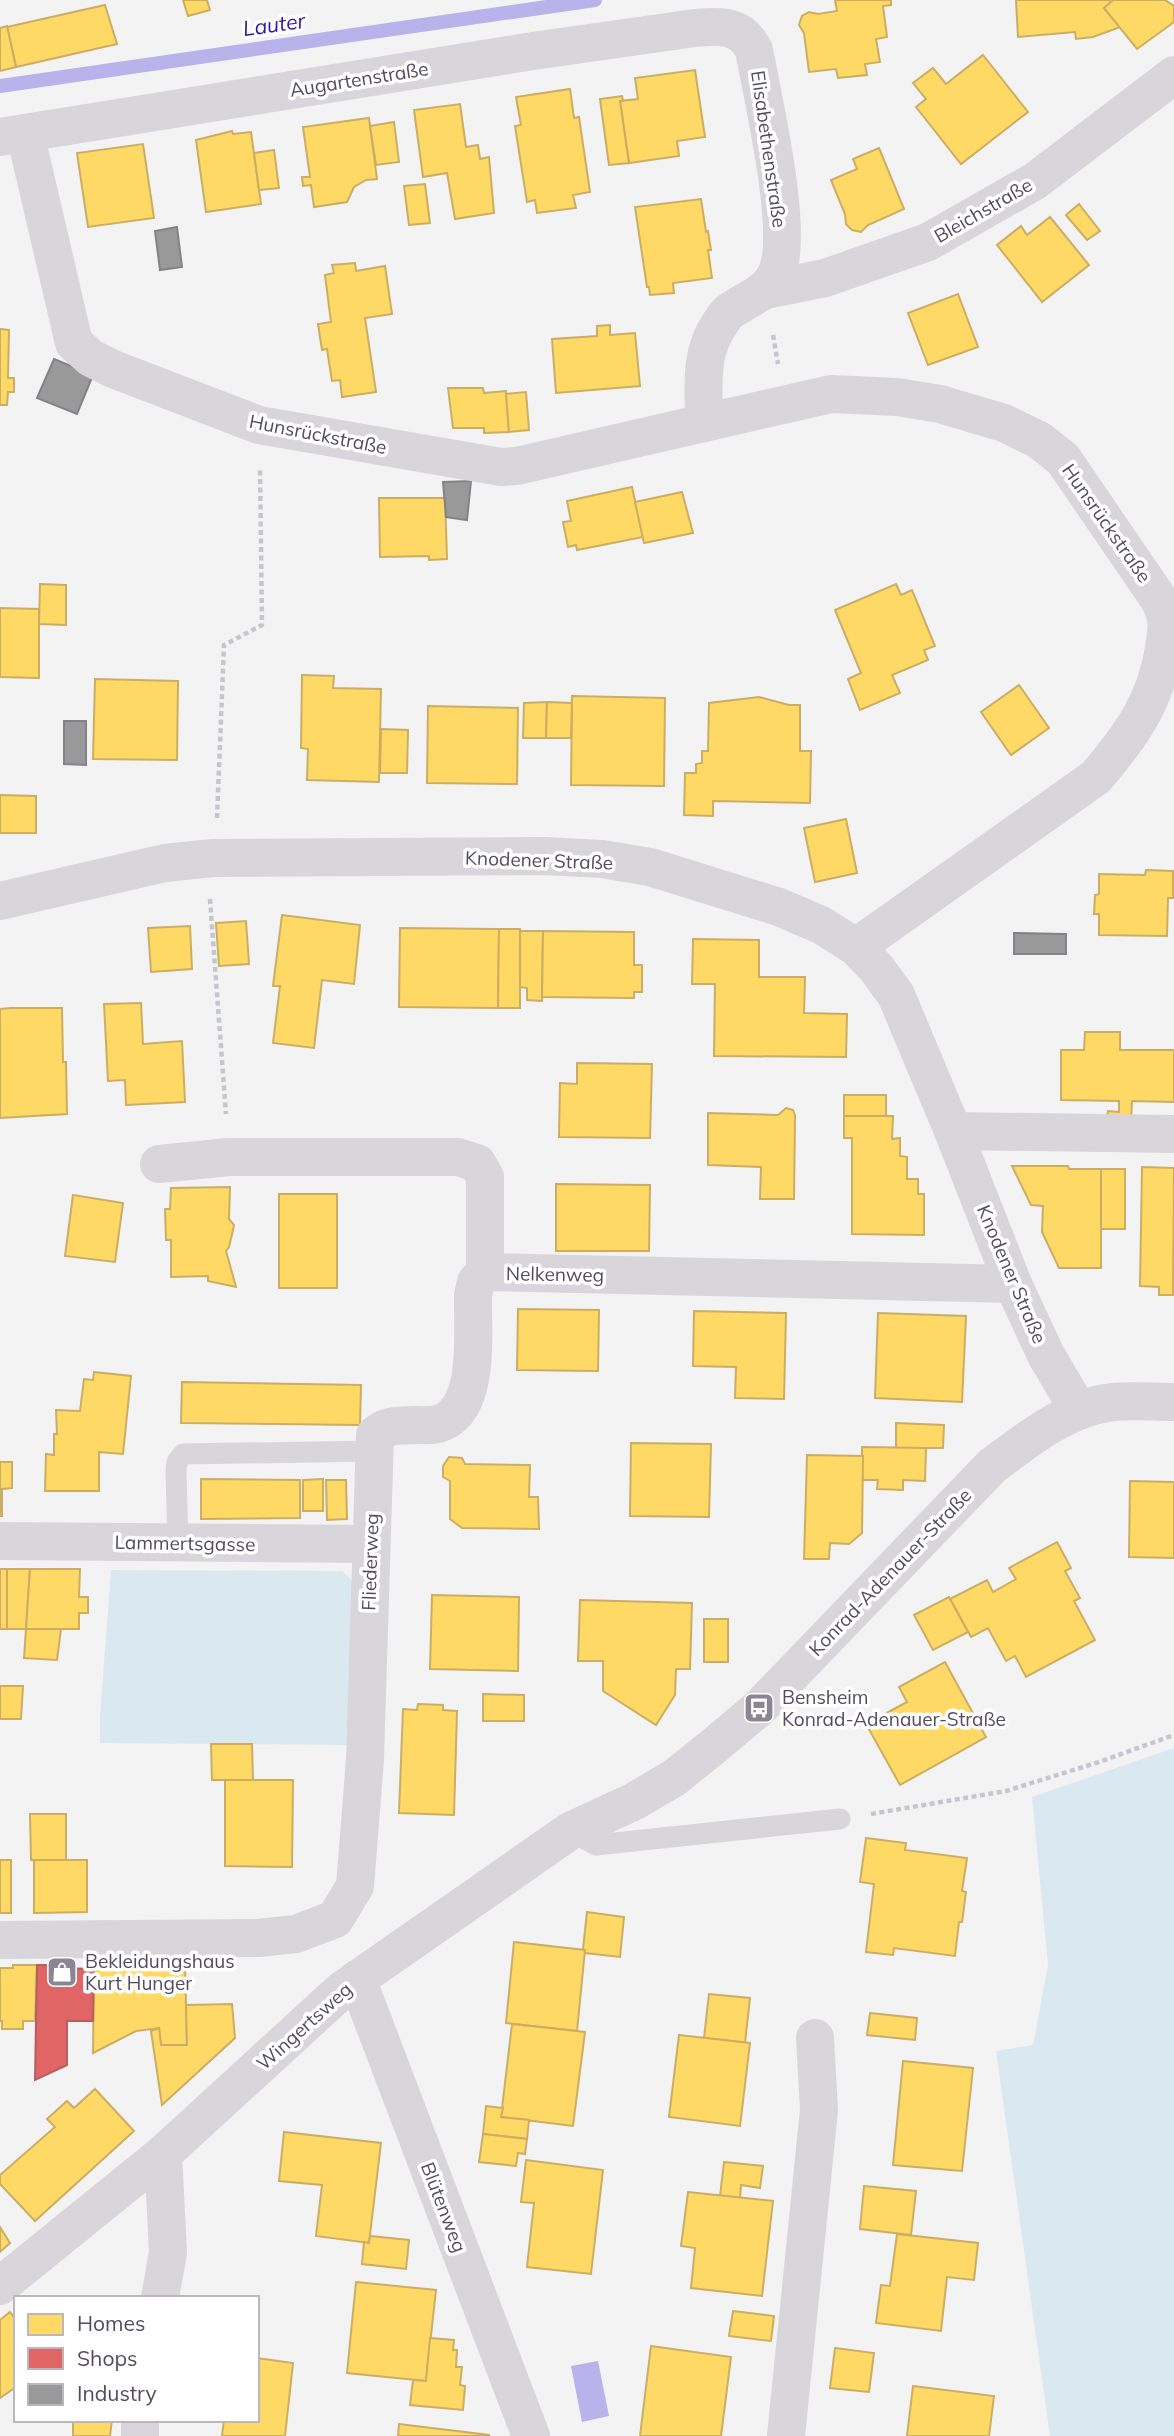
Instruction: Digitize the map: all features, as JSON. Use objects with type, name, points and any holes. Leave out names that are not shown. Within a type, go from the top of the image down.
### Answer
[{"type":"street","name":"Augartenstraße","points":[[13,135],[533,51],[716,12]]},
{"type":"street","name":"Elisabethenstraße","points":[[716,12],[733,29],[749,39],[754,50],[781,216],[781,254],[776,273],[765,290]]},
{"type":"street","name":"Bleichstraße","points":[[765,290],[825,278],[928,242],[1035,181],[1174,75]]},
{"type":"street","name":"Hunsrückstraße","points":[[13,135],[74,343],[91,358],[113,369],[258,425],[501,467],[517,466],[831,394],[897,397],[940,404],[976,414],[1039,440],[1062,459],[1160,601],[1171,624],[1160,674],[1143,715],[1096,777],[856,947]]},
{"type":"street","points":[[721,419],[704,363],[709,340],[729,310],[765,290]]},
{"type":"street","name":"Knodener Straße","points":[[0,901],[165,863],[211,875],[545,856],[602,859],[650,867],[779,907],[821,925],[856,947],[896,995],[1013,1284],[1046,1354],[1079,1411]]},
{"type":"street","points":[[953,1131],[1174,1134]]},
{"type":"street","name":"Nelkenweg","points":[[159,1164],[229,1157],[458,1157],[477,1163],[485,1177],[485,1272],[1013,1284]]},
{"type":"street","points":[[374,1451],[374,1435],[388,1426],[437,1424],[452,1417],[464,1404],[470,1386],[473,1295],[476,1282],[485,1272]]},
{"type":"street","name":"Konrad-Adenauer-Straße","points":[[634,1802],[674,1778],[758,1708],[992,1466],[1031,1437],[1079,1411],[1112,1402],[1174,1402]]},
{"type":"street","name":"Fliederweg","points":[[0,1940],[258,1938],[296,1934],[335,1919],[355,1886],[365,1759],[374,1451]]},
{"type":"street","name":"Lammertsgasse","points":[[0,1541],[371,1544]]},
{"type":"street","name":"Wingertsweg","points":[[0,2286],[163,2154],[342,1990],[570,1831],[634,1802]]},
{"type":"street","name":"Blütenweg","points":[[357,1979],[531,2436]]},
{"type":"street","points":[[786,2436],[819,2110],[815,2038]]},
{"type":"street","points":[[160,2296],[168,2252],[163,2154]]},
{"type":"lane","points":[[178,1543],[176,1472],[177,1462],[183,1454],[374,1451]]},
{"type":"lane","points":[[570,1831],[596,1845],[841,1819]]},
{"type":"path","points":[[765,290],[785,403]]},
{"type":"path","points":[[229,1157],[211,875],[217,824],[224,645],[262,625],[258,425]]},
{"type":"path","points":[[841,1819],[1006,1791],[1174,1735]]},
{"type":"shaded area","points":[[111,1570],[342,1571],[356,1584],[348,1745],[100,1743]]},
{"type":"shaded area","points":[[1174,1748],[1174,2436],[1050,2436],[996,2051],[1033,2045],[1048,1965],[1032,1797]]},
{"type":"shaded area","points":[[598,2361],[609,2416],[582,2422],[571,2366]]},
{"type":"building: Homes","points":[[183,0],[207,0],[210,10],[188,16]]},
{"type":"building: Homes","points":[[835,0],[891,0],[891,5],[883,6],[887,37],[876,39],[880,62],[865,64],[867,75],[838,78],[836,69],[809,72],[804,33],[799,25],[802,16],[809,12],[818,14],[837,11]]},
{"type":"building: Homes","points":[[1016,0],[1109,0],[1111,2],[1104,8],[1120,27],[1093,37],[1076,39],[1075,32],[1018,37]]},
{"type":"building: Homes","points":[[1113,0],[1165,0],[1174,6],[1174,22],[1137,49],[1104,8]]},
{"type":"building: Homes","points":[[105,5],[117,44],[16,67],[7,27]]},
{"type":"building: Homes","points":[[7,26],[16,67],[0,71],[0,28]]},
{"type":"building: Homes","points":[[983,55],[1028,112],[961,164],[916,107],[926,99],[913,83],[933,68],[946,84]]},
{"type":"building: Homes","points":[[695,70],[705,137],[677,141],[679,156],[629,163],[620,101],[638,99],[635,78]]},
{"type":"building: Homes","points":[[570,89],[574,118],[579,117],[590,192],[573,195],[576,208],[537,213],[535,200],[527,202],[515,126],[521,125],[516,97]]},
{"type":"building: Homes","points":[[622,96],[623,101],[620,101],[629,163],[609,165],[600,99]]},
{"type":"building: Homes","points":[[460,104],[466,147],[478,145],[480,159],[489,157],[494,213],[455,219],[447,173],[423,177],[414,110]]},
{"type":"building: Homes","points":[[369,118],[377,179],[366,180],[354,187],[347,202],[314,207],[311,185],[303,186],[302,177],[310,177],[303,127]]},
{"type":"building: Homes","points":[[394,122],[399,162],[376,165],[370,126]]},
{"type":"building: Homes","points":[[232,131],[233,134],[251,132],[261,204],[206,212],[196,140]]},
{"type":"building: Homes","points":[[143,144],[154,218],[88,227],[77,153]]},
{"type":"building: Homes","points":[[879,148],[904,209],[868,225],[861,232],[852,230],[846,224],[845,214],[831,180],[857,169],[853,159]]},
{"type":"building: Homes","points":[[274,150],[279,188],[259,190],[254,153]]},
{"type":"building: Homes","points":[[425,184],[430,223],[409,225],[404,186]]},
{"type":"building: Homes","points":[[701,199],[711,250],[708,250],[712,278],[673,283],[674,293],[650,295],[635,207]]},
{"type":"building: Homes","points":[[1079,204],[1100,231],[1087,240],[1066,215]]},
{"type":"building: Homes","points":[[1050,217],[1089,265],[1042,302],[997,245],[1021,226],[1027,235]]},
{"type":"building: Homes","points":[[355,263],[356,271],[385,266],[392,314],[365,318],[376,392],[342,397],[340,380],[332,381],[327,349],[322,350],[318,324],[331,322],[325,275],[334,273],[332,265]]},
{"type":"building: Homes","points":[[958,294],[978,347],[928,365],[908,313]]},
{"type":"building: Homes","points":[[610,325],[610,335],[635,333],[640,386],[556,393],[552,339],[597,336],[597,326]]},
{"type":"building: Homes","points":[[0,329],[9,330],[8,378],[14,378],[14,392],[8,392],[7,405],[0,405]]},
{"type":"building: Homes","points":[[448,388],[483,388],[484,393],[506,391],[509,432],[484,433],[484,428],[453,428]]},
{"type":"building: Homes","points":[[526,392],[529,430],[509,432],[506,394]]},
{"type":"building: Homes","points":[[632,487],[643,537],[577,550],[576,545],[568,547],[563,522],[571,521],[567,501]]},
{"type":"building: Homes","points":[[682,492],[693,533],[644,543],[635,502]]},
{"type":"building: Homes","points":[[379,498],[445,498],[447,559],[429,560],[429,556],[380,557]]},
{"type":"building: Homes","points":[[40,584],[66,585],[66,625],[39,624]]},
{"type":"building: Homes","points":[[896,584],[901,595],[912,590],[935,646],[924,650],[928,660],[892,675],[900,693],[860,710],[848,679],[861,673],[835,610]]},
{"type":"building: Homes","points":[[0,608],[39,609],[39,678],[0,677]]},
{"type":"building: Homes","points":[[302,675],[334,676],[333,688],[381,689],[379,782],[307,780],[308,749],[301,748]]},
{"type":"building: Homes","points":[[95,679],[178,681],[177,760],[93,759]]},
{"type":"building: Homes","points":[[1019,685],[1049,728],[1011,755],[981,712]]},
{"type":"building: Homes","points":[[572,696],[665,698],[664,786],[571,785]]},
{"type":"building: Homes","points":[[759,697],[789,705],[800,705],[800,751],[811,751],[810,803],[713,801],[713,816],[684,815],[685,773],[696,773],[696,764],[702,763],[702,751],[708,751],[709,703]]},
{"type":"building: Homes","points":[[547,702],[546,738],[523,738],[524,703]]},
{"type":"building: Homes","points":[[547,702],[572,703],[571,738],[546,738]]},
{"type":"building: Homes","points":[[428,706],[518,708],[517,784],[427,783]]},
{"type":"building: Homes","points":[[381,729],[408,730],[407,773],[380,773]]},
{"type":"building: Homes","points":[[0,795],[36,796],[36,833],[0,833]]},
{"type":"building: Homes","points":[[846,819],[857,873],[815,882],[804,828]]},
{"type":"building: Homes","points":[[1146,870],[1173,871],[1173,898],[1168,898],[1167,936],[1099,935],[1099,914],[1094,914],[1095,895],[1099,894],[1099,874],[1145,875]]},
{"type":"building: Homes","points":[[282,915],[360,925],[354,984],[322,980],[314,1048],[273,1043],[280,986],[273,986]]},
{"type":"building: Homes","points":[[246,921],[249,964],[219,966],[216,923]]},
{"type":"building: Homes","points":[[190,926],[192,969],[151,972],[148,928]]},
{"type":"building: Homes","points":[[400,928],[499,929],[498,1008],[399,1007]]},
{"type":"building: Homes","points":[[499,929],[520,929],[520,1008],[498,1008]]},
{"type":"building: Homes","points":[[520,931],[543,931],[542,1001],[527,1000],[527,988],[520,987]]},
{"type":"building: Homes","points":[[543,931],[634,932],[634,965],[642,965],[642,992],[634,992],[634,998],[542,997]]},
{"type":"building: Homes","points":[[693,939],[759,940],[759,977],[805,977],[804,1013],[847,1014],[846,1057],[714,1056],[715,984],[692,984]]},
{"type":"building: Homes","points":[[141,1003],[143,1044],[182,1041],[185,1102],[126,1105],[125,1080],[108,1081],[104,1004]]},
{"type":"building: Homes","points":[[62,1008],[67,1114],[0,1118],[0,1009]]},
{"type":"building: Homes","points":[[1085,1032],[1120,1032],[1120,1050],[1174,1050],[1174,1102],[1132,1101],[1131,1121],[1107,1120],[1108,1111],[1119,1112],[1119,1101],[1061,1100],[1061,1050],[1084,1050]]},
{"type":"building: Homes","points":[[577,1063],[652,1064],[650,1138],[559,1137],[560,1083],[577,1084]]},
{"type":"building: Homes","points":[[844,1095],[886,1095],[886,1116],[844,1116]]},
{"type":"building: Homes","points":[[786,1108],[793,1110],[795,1115],[794,1199],[760,1199],[761,1167],[708,1165],[708,1113],[778,1115]]},
{"type":"building: Homes","points":[[844,1116],[893,1116],[892,1139],[900,1138],[900,1156],[907,1157],[907,1179],[918,1179],[918,1194],[924,1194],[924,1235],[852,1234],[852,1138],[844,1138]]},
{"type":"building: Homes","points":[[1012,1166],[1101,1169],[1101,1268],[1059,1268],[1042,1232],[1043,1206],[1031,1205]]},
{"type":"building: Homes","points":[[1142,1167],[1174,1168],[1173,1295],[1159,1295],[1159,1287],[1140,1286]]},
{"type":"building: Homes","points":[[1101,1169],[1125,1169],[1125,1229],[1101,1229]]},
{"type":"building: Homes","points":[[556,1184],[650,1185],[649,1251],[556,1251]]},
{"type":"building: Homes","points":[[230,1187],[229,1219],[234,1225],[226,1251],[236,1287],[208,1281],[208,1276],[171,1277],[171,1240],[166,1240],[165,1209],[170,1209],[171,1188]]},
{"type":"building: Homes","points":[[279,1194],[337,1194],[337,1288],[279,1288]]},
{"type":"building: Homes","points":[[73,1195],[123,1203],[115,1262],[65,1256]]},
{"type":"building: Homes","points":[[518,1309],[599,1310],[598,1371],[517,1370]]},
{"type":"building: Homes","points":[[694,1311],[786,1313],[784,1399],[735,1398],[736,1367],[693,1366]]},
{"type":"building: Homes","points":[[878,1313],[966,1316],[962,1402],[875,1398]]},
{"type":"building: Homes","points":[[94,1372],[131,1376],[123,1454],[99,1452],[99,1491],[45,1491],[46,1454],[54,1455],[54,1434],[57,1434],[56,1410],[80,1411],[84,1379],[93,1380]]},
{"type":"building: Homes","points":[[182,1382],[361,1385],[360,1425],[181,1423]]},
{"type":"building: Homes","points":[[896,1423],[944,1425],[943,1448],[896,1448]]},
{"type":"building: Homes","points":[[631,1443],[711,1444],[709,1517],[630,1516]]},
{"type":"building: Homes","points":[[862,1447],[926,1448],[925,1481],[903,1480],[903,1490],[877,1489],[878,1480],[862,1480]]},
{"type":"building: Homes","points":[[807,1455],[863,1456],[862,1533],[849,1544],[830,1543],[829,1559],[804,1559]]},
{"type":"building: Homes","points":[[449,1457],[462,1458],[465,1464],[530,1465],[529,1497],[538,1497],[539,1529],[462,1528],[450,1519],[450,1481],[443,1477],[443,1466]]},
{"type":"building: Homes","points":[[0,1462],[12,1462],[12,1488],[2,1489],[2,1516],[0,1516]]},
{"type":"building: Homes","points":[[201,1479],[300,1480],[300,1518],[201,1519]]},
{"type":"building: Homes","points":[[323,1479],[323,1511],[303,1511],[303,1480]]},
{"type":"building: Homes","points":[[326,1480],[346,1480],[347,1519],[327,1520]]},
{"type":"building: Homes","points":[[1130,1481],[1174,1482],[1174,1558],[1129,1557]]},
{"type":"building: Homes","points":[[1057,1542],[1071,1568],[1065,1571],[1080,1598],[1074,1601],[1095,1640],[1026,1677],[1015,1656],[1006,1661],[988,1628],[971,1637],[950,1599],[987,1580],[993,1592],[1016,1579],[1009,1568]]},
{"type":"building: Homes","points":[[0,1569],[7,1569],[7,1629],[0,1629]]},
{"type":"building: Homes","points":[[7,1569],[30,1569],[26,1629],[7,1629]]},
{"type":"building: Homes","points":[[30,1569],[80,1569],[79,1597],[88,1597],[88,1613],[79,1613],[79,1629],[26,1629]]},
{"type":"building: Homes","points":[[432,1595],[519,1597],[518,1671],[430,1669]]},
{"type":"building: Homes","points":[[949,1597],[968,1632],[933,1650],[914,1615]]},
{"type":"building: Homes","points":[[580,1600],[692,1603],[690,1669],[676,1669],[675,1695],[656,1725],[603,1691],[603,1661],[578,1661]]},
{"type":"building: Homes","points":[[704,1619],[728,1619],[728,1662],[704,1662]]},
{"type":"building: Homes","points":[[26,1629],[61,1629],[57,1660],[24,1658]]},
{"type":"building: Homes","points":[[945,1662],[986,1737],[900,1785],[866,1724],[907,1702],[899,1687]]},
{"type":"building: Homes","points":[[0,1686],[23,1686],[21,1719],[0,1719]]},
{"type":"building: Homes","points":[[483,1694],[524,1695],[524,1721],[483,1721]]},
{"type":"building: Homes","points":[[418,1704],[443,1705],[443,1710],[457,1711],[454,1815],[399,1813],[403,1709],[417,1710]]},
{"type":"building: Homes","points":[[211,1744],[252,1744],[253,1780],[212,1780]]},
{"type":"building: Homes","points":[[225,1780],[293,1780],[292,1867],[225,1866]]},
{"type":"building: Homes","points":[[30,1814],[66,1814],[66,1860],[31,1860]]},
{"type":"building: Homes","points":[[866,1838],[906,1843],[905,1850],[967,1858],[962,1891],[966,1892],[955,1956],[894,1948],[893,1955],[866,1952],[874,1884],[860,1882]]},
{"type":"building: Homes","points":[[0,1860],[11,1860],[11,1913],[0,1913]]},
{"type":"building: Homes","points":[[34,1860],[87,1860],[87,1912],[34,1913]]},
{"type":"building: Homes","points":[[587,1912],[624,1917],[620,1957],[585,1953],[583,1949]]},
{"type":"building: Homes","points":[[514,1942],[585,1950],[577,2031],[506,2023]]},
{"type":"building: Homes","points":[[185,1964],[187,2045],[161,2045],[159,2028],[136,2031],[93,2053],[94,1969],[126,1965]]},
{"type":"building: Homes","points":[[13,1965],[37,1965],[35,2021],[23,2021],[23,2029],[2,2029],[0,1968],[13,1968]]},
{"type":"building: Homes","points":[[709,1994],[750,1998],[745,2043],[704,2038]]},
{"type":"building: Homes","points":[[232,2004],[235,2038],[162,2105],[151,2031],[159,2028],[161,2045],[187,2045],[186,2005]]},
{"type":"building: Homes","points":[[870,2013],[917,2018],[915,2040],[867,2035]]},
{"type":"building: Homes","points":[[512,2024],[585,2032],[573,2126],[501,2117]]},
{"type":"building: Homes","points":[[679,2035],[750,2043],[740,2126],[669,2117]]},
{"type":"building: Homes","points":[[903,2061],[973,2068],[962,2171],[893,2165]]},
{"type":"building: Homes","points":[[95,2089],[134,2131],[35,2221],[0,2184],[0,2175],[55,2127],[47,2119],[67,2101],[74,2108]]},
{"type":"building: Homes","points":[[486,2106],[503,2108],[501,2117],[529,2120],[527,2139],[483,2134]]},
{"type":"building: Homes","points":[[284,2132],[381,2143],[369,2243],[316,2236],[322,2185],[279,2181]]},
{"type":"building: Homes","points":[[483,2134],[527,2139],[525,2154],[518,2153],[516,2166],[479,2162]]},
{"type":"building: Homes","points":[[526,2160],[603,2170],[591,2274],[527,2267],[534,2203],[521,2202]]},
{"type":"building: Homes","points":[[724,2162],[763,2166],[760,2188],[741,2185],[740,2198],[720,2196]]},
{"type":"building: Homes","points":[[864,2186],[916,2191],[911,2235],[860,2229]]},
{"type":"building: Homes","points":[[688,2192],[773,2201],[762,2296],[691,2288],[695,2248],[681,2246]]},
{"type":"building: Homes","points":[[0,2227],[10,2243],[0,2252]]},
{"type":"building: Homes","points":[[897,2234],[978,2243],[974,2280],[947,2277],[941,2331],[876,2323],[881,2285],[890,2286]]},
{"type":"building: Homes","points":[[370,2236],[409,2240],[406,2269],[362,2264],[364,2242],[369,2243]]},
{"type":"building: Homes","points":[[356,2282],[436,2290],[426,2381],[347,2373]]},
{"type":"building: Homes","points":[[733,2311],[774,2316],[771,2341],[729,2336]]},
{"type":"building: Homes","points":[[10,2312],[14,2317],[14,2388],[0,2398],[0,2320]]},
{"type":"building: Homes","points":[[430,2338],[454,2340],[453,2350],[457,2350],[456,2367],[462,2367],[460,2385],[465,2386],[463,2410],[410,2405],[413,2380],[426,2381]]},
{"type":"building: Homes","points":[[651,2346],[731,2357],[721,2436],[640,2436]]},
{"type":"building: Homes","points":[[835,2348],[874,2353],[869,2392],[830,2388]]},
{"type":"building: Homes","points":[[259,2358],[293,2363],[285,2436],[222,2436],[224,2422],[259,2422]]},
{"type":"building: Homes","points":[[913,2386],[994,2396],[989,2436],[907,2436]]},
{"type":"building: Homes","points":[[73,2422],[112,2422],[110,2436],[73,2436]]},
{"type":"building: Homes","points":[[399,2424],[489,2435],[489,2436],[398,2436]]},
{"type":"building: Shops","points":[[37,1965],[94,1969],[93,2021],[67,2021],[67,2065],[35,2080]]},
{"type":"building: Industry","points":[[177,227],[182,267],[160,270],[155,231]]},
{"type":"building: Industry","points":[[54,359],[93,375],[77,414],[37,398]]},
{"type":"building: Industry","points":[[471,481],[467,520],[446,517],[443,482]]},
{"type":"building: Industry","points":[[64,721],[86,721],[86,765],[64,764]]},
{"type":"building: Industry","points":[[1014,933],[1066,934],[1066,954],[1014,954]]},
{"type":"waterway","name":"Lauter","points":[[0,86],[595,0]]},
{"type":"place","name":"Bensheim Konrad-Adenauer-Straße","points":[[759,1708]]},
{"type":"place","name":"Bekleidungshaus Kurt Hunger","points":[[62,1972]]}]
